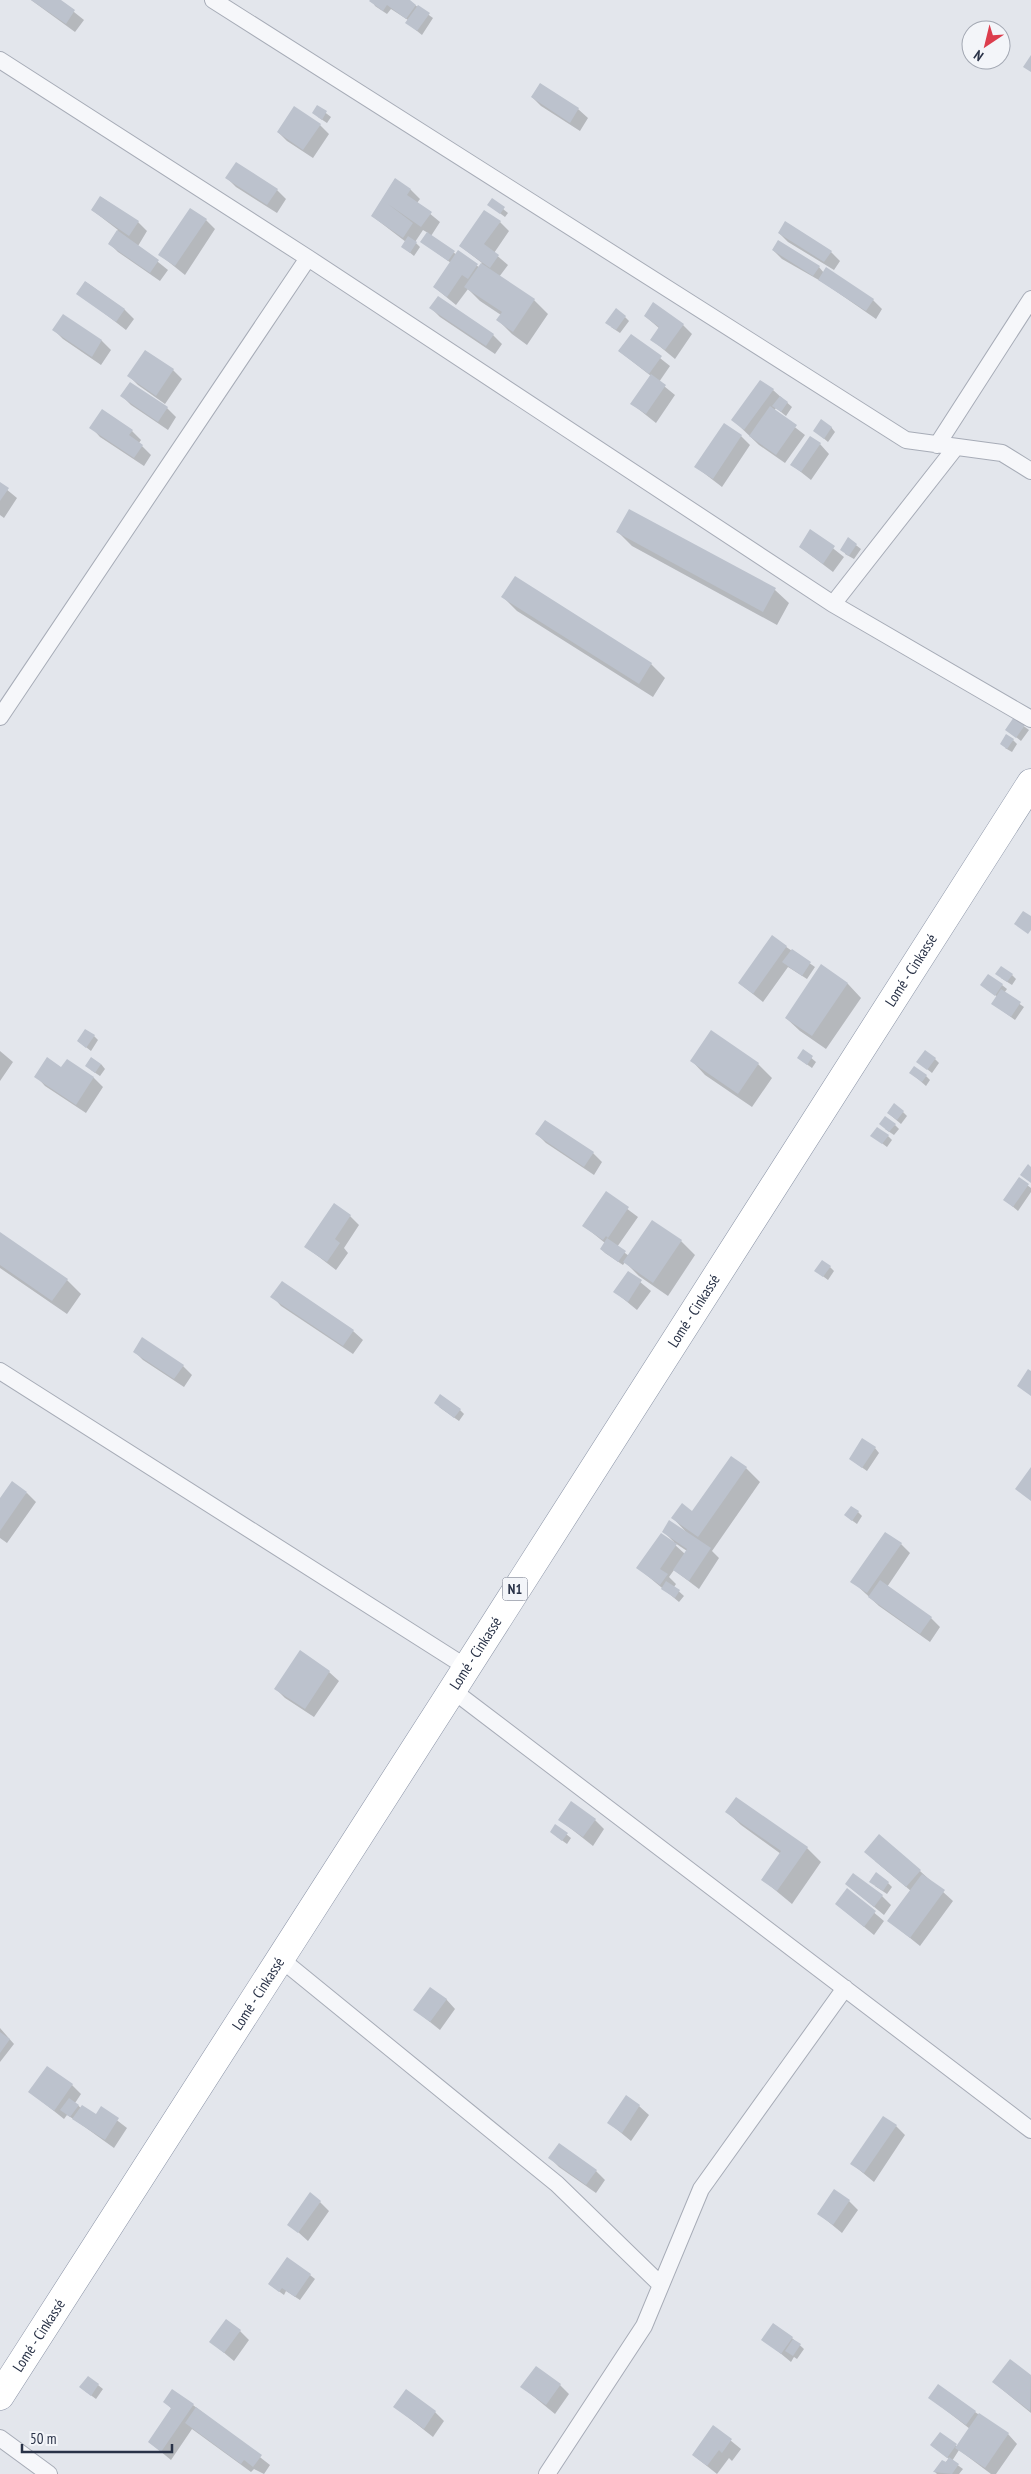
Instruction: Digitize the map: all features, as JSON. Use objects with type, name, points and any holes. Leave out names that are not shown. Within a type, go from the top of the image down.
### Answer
[{"type":"highway","name":"Lomé - Cinkassé","points":[[0,2396],[282,1960],[458,1678],[1031,783]]},
{"type":"street","points":[[213,0],[906,440],[1002,453],[1031,471]]},
{"type":"street","points":[[0,60],[308,258],[833,604],[1031,719]]},
{"type":"street","points":[[0,717],[308,258]]},
{"type":"street","points":[[937,445],[1031,299]]},
{"type":"street","points":[[833,604],[956,447]]},
{"type":"street","points":[[0,1371],[458,1678],[845,1988],[1031,2130]]},
{"type":"street","points":[[282,1960],[558,2184],[661,2285]]},
{"type":"street","points":[[548,2474],[644,2326],[700,2189],[845,1988]]},
{"type":"street","points":[[0,2438],[49,2474]]},
{"type":"building","points":[[31,0],[61,0],[75,10],[66,24]]},
{"type":"building","points":[[370,0],[410,0],[416,5],[406,19],[387,5],[383,11]]},
{"type":"building","points":[[418,5],[430,13],[417,31],[405,23]]},
{"type":"building","points":[[1031,55],[1031,72],[1023,67]]},
{"type":"building","points":[[540,83],[579,108],[570,123],[531,97]]},
{"type":"building","points":[[317,105],[327,111],[322,120],[312,113]]},
{"type":"building","points":[[294,106],[321,124],[303,150],[277,132]]},
{"type":"building","points":[[236,162],[278,189],[267,205],[225,178]]},
{"type":"building","points":[[395,178],[411,189],[407,195],[432,212],[421,227],[388,204],[413,223],[403,238],[371,216]]},
{"type":"building","points":[[100,196],[139,221],[129,236],[91,210]]},
{"type":"building","points":[[492,198],[505,207],[500,214],[487,205]]},
{"type":"building","points":[[190,208],[207,219],[175,266],[158,255]]},
{"type":"building","points":[[484,210],[501,221],[484,244],[499,255],[490,268],[459,246]]},
{"type":"building","points":[[785,221],[832,251],[824,262],[778,233]]},
{"type":"building","points":[[117,230],[159,260],[150,273],[108,244]]},
{"type":"building","points":[[427,232],[455,251],[448,261],[420,242]]},
{"type":"building","points":[[408,236],[417,242],[410,253],[401,247]]},
{"type":"building","points":[[778,240],[820,266],[813,276],[772,250]]},
{"type":"building","points":[[458,250],[478,264],[468,279],[462,275],[447,297],[433,287]]},
{"type":"building","points":[[481,263],[535,299],[513,332],[496,320],[502,312],[464,287]]},
{"type":"building","points":[[826,267],[874,299],[866,311],[818,280]]},
{"type":"building","points":[[85,281],[125,309],[116,322],[76,294]]},
{"type":"building","points":[[438,296],[494,334],[486,346],[429,308]]},
{"type":"building","points":[[653,302],[684,324],[665,350],[650,340],[659,327],[644,316]]},
{"type":"building","points":[[616,308],[626,316],[616,330],[605,323]]},
{"type":"building","points":[[63,314],[102,340],[92,357],[52,330]]},
{"type":"building","points":[[631,334],[662,356],[649,374],[618,351]]},
{"type":"building","points":[[145,350],[174,369],[156,396],[127,376]]},
{"type":"building","points":[[651,374],[666,385],[646,414],[630,404]]},
{"type":"building","points":[[760,380],[774,389],[744,430],[731,420]]},
{"type":"building","points":[[130,382],[168,407],[158,422],[120,396]]},
{"type":"building","points":[[780,396],[788,402],[781,412],[772,406]]},
{"type":"building","points":[[770,406],[797,425],[776,455],[749,436]]},
{"type":"building","points":[[102,409],[133,430],[129,435],[143,445],[134,458],[89,428]]},
{"type":"building","points":[[821,419],[832,427],[824,439],[813,431]]},
{"type":"building","points":[[724,423],[742,435],[713,479],[694,467]]},
{"type":"building","points":[[810,436],[821,443],[801,472],[790,465]]},
{"type":"building","points":[[0,482],[9,488],[0,501]]},
{"type":"building","points":[[629,509],[776,588],[763,612],[616,532]]},
{"type":"building","points":[[810,529],[835,546],[823,564],[799,547]]},
{"type":"building","points":[[848,537],[857,544],[849,556],[840,550]]},
{"type":"building","points":[[515,576],[652,663],[639,684],[501,597]]},
{"type":"building","points":[[1014,717],[1025,725],[1016,738],[1005,730]]},
{"type":"building","points":[[1006,734],[1014,739],[1007,749],[1000,744]]},
{"type":"building","points":[[1023,911],[1031,916],[1031,930],[1028,934],[1014,924]]},
{"type":"building","points":[[772,935],[787,946],[753,994],[738,983]]},
{"type":"building","points":[[792,949],[811,962],[802,976],[782,962]]},
{"type":"building","points":[[821,964],[848,983],[812,1036],[785,1018]]},
{"type":"building","points":[[1001,966],[1013,974],[1007,982],[995,974]]},
{"type":"building","points":[[988,974],[1003,984],[995,996],[980,985]]},
{"type":"building","points":[[1001,989],[1021,1002],[1011,1017],[991,1004]]},
{"type":"building","points":[[85,1029],[95,1035],[86,1048],[77,1041]]},
{"type":"building","points":[[711,1030],[759,1063],[738,1094],[690,1061]]},
{"type":"building","points":[[803,1049],[813,1056],[807,1065],[797,1058]]},
{"type":"building","points":[[925,1050],[936,1058],[927,1070],[916,1062]]},
{"type":"building","points":[[47,1057],[61,1067],[67,1059],[94,1077],[76,1105],[34,1077]]},
{"type":"building","points":[[91,1057],[101,1064],[95,1073],[85,1066]]},
{"type":"building","points":[[914,1066],[927,1075],[922,1082],[909,1073]]},
{"type":"building","points":[[894,1103],[904,1111],[897,1120],[887,1113]]},
{"type":"building","points":[[885,1116],[896,1124],[889,1132],[879,1124]]},
{"type":"building","points":[[545,1120],[594,1152],[584,1167],[535,1134]]},
{"type":"building","points":[[877,1127],[889,1135],[882,1144],[870,1136]]},
{"type":"building","points":[[1028,1164],[1031,1167],[1031,1183],[1020,1175]]},
{"type":"building","points":[[1019,1177],[1029,1184],[1013,1207],[1003,1200]]},
{"type":"building","points":[[606,1191],[629,1207],[608,1238],[606,1236],[603,1240],[582,1226]]},
{"type":"building","points":[[334,1203],[351,1215],[335,1239],[340,1243],[327,1262],[304,1247]]},
{"type":"building","points":[[652,1220],[682,1240],[653,1283],[623,1262]]},
{"type":"building","points":[[0,1232],[68,1279],[52,1301],[0,1265]]},
{"type":"building","points":[[607,1238],[626,1251],[618,1262],[600,1249]]},
{"type":"building","points":[[822,1260],[831,1266],[823,1277],[814,1271]]},
{"type":"building","points":[[628,1271],[642,1280],[628,1302],[613,1292]]},
{"type":"building","points":[[282,1281],[354,1330],[343,1346],[270,1297]]},
{"type":"building","points":[[142,1337],[184,1365],[174,1379],[133,1352]]},
{"type":"building","points":[[1028,1369],[1031,1371],[1031,1396],[1017,1386]]},
{"type":"building","points":[[440,1394],[461,1409],[454,1418],[434,1403]]},
{"type":"building","points":[[862,1438],[876,1447],[862,1468],[849,1459]]},
{"type":"building","points":[[731,1456],[747,1467],[698,1537],[671,1518],[682,1503],[692,1511]]},
{"type":"building","points":[[1031,1467],[1031,1501],[1015,1489]]},
{"type":"building","points":[[12,1481],[27,1492],[0,1531],[0,1498]]},
{"type":"building","points":[[851,1506],[859,1511],[852,1521],[844,1515]]},
{"type":"building","points":[[669,1520],[711,1548],[689,1581],[673,1570],[687,1549],[662,1532]]},
{"type":"building","points":[[885,1532],[902,1543],[867,1593],[850,1582]]},
{"type":"building","points":[[661,1533],[677,1544],[660,1569],[668,1574],[660,1585],[636,1568]]},
{"type":"building","points":[[880,1580],[932,1617],[920,1634],[868,1597]]},
{"type":"building","points":[[666,1581],[680,1590],[675,1598],[661,1589]]},
{"type":"building","points":[[300,1650],[330,1671],[305,1709],[274,1689]]},
{"type":"building","points":[[736,1797],[808,1847],[777,1891],[761,1880],[781,1851],[725,1812]]},
{"type":"building","points":[[571,1801],[596,1819],[583,1837],[558,1820]]},
{"type":"building","points":[[555,1824],[568,1833],[562,1841],[550,1832]]},
{"type":"building","points":[[879,1834],[921,1870],[906,1887],[864,1852]]},
{"type":"building","points":[[876,1872],[889,1882],[883,1891],[869,1882]]},
{"type":"building","points":[[853,1873],[883,1895],[874,1907],[845,1884]]},
{"type":"building","points":[[922,1874],[945,1890],[910,1938],[887,1921]]},
{"type":"building","points":[[847,1888],[876,1911],[864,1927],[835,1904]]},
{"type":"building","points":[[430,1987],[447,1999],[430,2022],[413,2010]]},
{"type":"building","points":[[0,2032],[10,2039],[0,2053]]},
{"type":"building","points":[[47,2066],[73,2084],[54,2111],[28,2092]]},
{"type":"building","points":[[626,2095],[640,2105],[622,2133],[607,2123]]},
{"type":"building","points":[[69,2098],[79,2105],[70,2117],[60,2110]]},
{"type":"building","points":[[82,2105],[96,2114],[101,2106],[119,2118],[105,2140],[72,2119]]},
{"type":"building","points":[[883,2116],[897,2125],[864,2173],[850,2164]]},
{"type":"building","points":[[559,2143],[597,2170],[586,2185],[548,2158]]},
{"type":"building","points":[[834,2189],[850,2200],[833,2225],[817,2214]]},
{"type":"building","points":[[310,2192],[321,2201],[298,2233],[287,2225]]},
{"type":"building","points":[[287,2257],[311,2274],[295,2297],[282,2288],[279,2292],[268,2284]]},
{"type":"building","points":[[226,2319],[241,2330],[224,2353],[209,2342]]},
{"type":"building","points":[[773,2323],[793,2337],[781,2354],[761,2340]]},
{"type":"building","points":[[793,2339],[801,2344],[793,2356],[785,2351]]},
{"type":"building","points":[[1010,2359],[1031,2375],[1030,2411],[992,2382]]},
{"type":"building","points":[[536,2366],[561,2384],[546,2405],[520,2387]]},
{"type":"building","points":[[88,2376],[99,2384],[91,2396],[79,2387]]},
{"type":"building","points":[[938,2384],[976,2411],[966,2425],[928,2398]]},
{"type":"building","points":[[172,2389],[194,2404],[161,2452],[148,2442],[171,2408],[163,2402]]},
{"type":"building","points":[[406,2389],[436,2411],[424,2429],[393,2407]]},
{"type":"building","points":[[196,2407],[262,2455],[253,2467],[244,2460],[241,2464],[185,2423]]},
{"type":"building","points":[[979,2413],[1009,2433],[985,2468],[955,2448]]},
{"type":"building","points":[[713,2425],[732,2439],[722,2453],[719,2450],[707,2466],[692,2455]]},
{"type":"building","points":[[940,2432],[957,2444],[947,2458],[930,2445]]},
{"type":"building","points":[[949,2457],[959,2464],[952,2474],[933,2472],[942,2460],[946,2462]]}]
